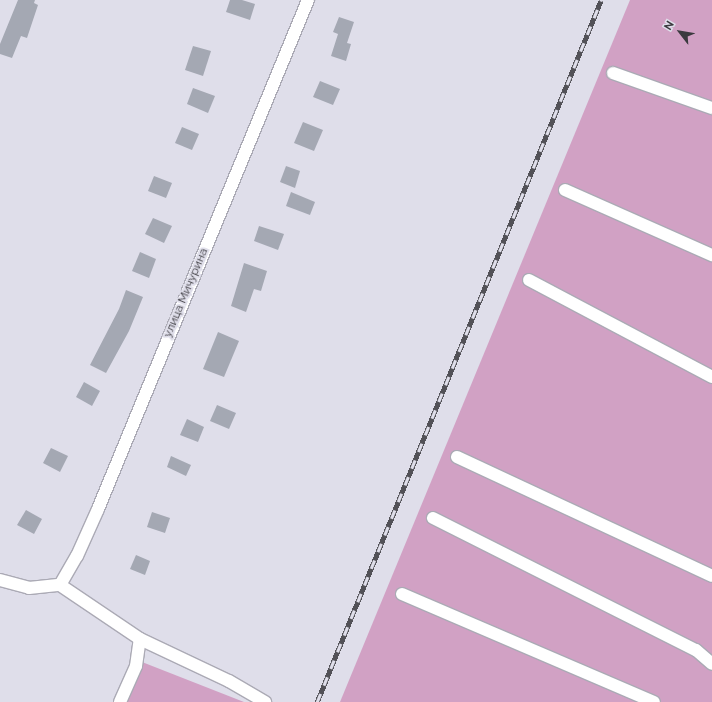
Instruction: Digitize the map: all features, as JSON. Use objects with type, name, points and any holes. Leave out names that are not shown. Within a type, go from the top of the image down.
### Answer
[{"type":"street","name":"улица Мичурина","points":[[60,584],[78,556],[98,509],[308,0]]},
{"type":"street","points":[[613,73],[712,108]]},
{"type":"street","points":[[565,190],[712,255]]},
{"type":"street","points":[[528,280],[712,376]]},
{"type":"street","points":[[457,457],[712,576]]},
{"type":"street","points":[[433,518],[696,650],[712,664]]},
{"type":"street","points":[[0,580],[29,588],[60,584],[140,640],[229,681],[265,702]]},
{"type":"street","points":[[402,594],[654,702]]},
{"type":"street","points":[[120,702],[136,666],[140,640]]},
{"type":"shaded area","points":[[630,0],[712,0],[712,702],[340,702]]},
{"type":"shaded area","points":[[142,662],[244,702],[123,702]]},
{"type":"building","points":[[18,0],[35,0],[34,3],[38,5],[27,38],[21,36],[12,58],[0,54],[0,44]]},
{"type":"building","points":[[230,0],[242,0],[255,4],[250,20],[226,12]]},
{"type":"building","points":[[339,17],[354,22],[347,43],[351,44],[346,61],[331,56],[338,34],[333,32]]},
{"type":"building","points":[[193,46],[211,51],[203,76],[185,70]]},
{"type":"building","points":[[320,81],[340,89],[333,105],[313,97]]},
{"type":"building","points":[[193,88],[215,96],[208,113],[187,104]]},
{"type":"building","points":[[303,122],[323,130],[314,151],[294,143]]},
{"type":"building","points":[[182,127],[199,134],[192,150],[175,143]]},
{"type":"building","points":[[286,166],[300,171],[295,188],[280,182]]},
{"type":"building","points":[[154,176],[172,183],[166,198],[148,191]]},
{"type":"building","points":[[291,192],[315,202],[310,215],[286,206]]},
{"type":"building","points":[[153,218],[172,226],[164,243],[145,234]]},
{"type":"building","points":[[259,226],[284,234],[278,250],[254,241]]},
{"type":"building","points":[[140,252],[156,259],[149,278],[132,271]]},
{"type":"building","points":[[244,263],[267,271],[261,291],[254,289],[246,312],[231,306]]},
{"type":"building","points":[[126,290],[143,297],[129,331],[106,373],[90,365],[119,309]]},
{"type":"building","points":[[218,332],[239,341],[224,377],[203,369]]},
{"type":"building","points":[[84,382],[100,391],[92,406],[76,397]]},
{"type":"building","points":[[217,405],[236,413],[229,429],[210,421]]},
{"type":"building","points":[[187,419],[204,427],[198,442],[180,435]]},
{"type":"building","points":[[51,448],[68,456],[60,472],[43,463]]},
{"type":"building","points":[[171,456],[191,465],[186,476],[167,467]]},
{"type":"building","points":[[26,510],[42,519],[34,534],[17,525]]},
{"type":"building","points":[[152,512],[170,518],[165,533],[147,527]]},
{"type":"building","points":[[136,555],[150,561],[145,575],[130,569]]},
{"type":"railway","points":[[317,702],[601,0]]}]
